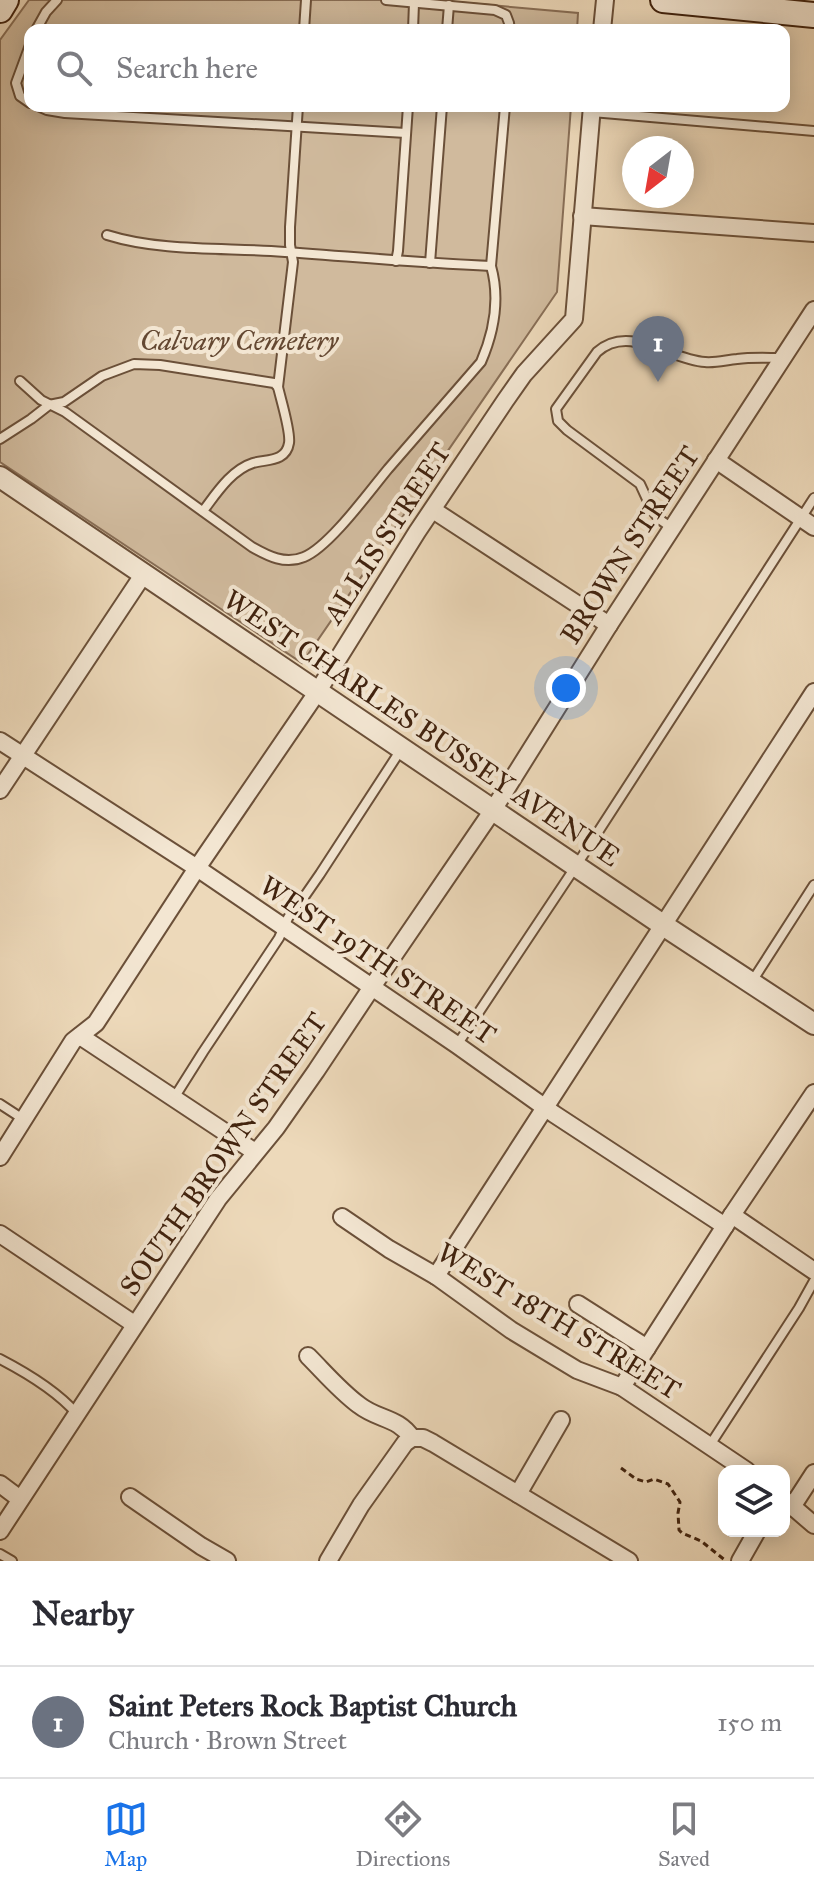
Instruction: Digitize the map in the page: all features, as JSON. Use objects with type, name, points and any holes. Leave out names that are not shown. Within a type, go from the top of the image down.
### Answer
[{"type":"main road","points":[[0,10],[6,0]]},
{"type":"main road","points":[[663,0],[752,4],[814,15]]},
{"type":"street","points":[[603,24],[605,0]]},
{"type":"street","name":"ALLIS STREET","points":[[0,1157],[73,1041],[96,1023],[318,691],[524,374],[574,319],[592,112]]},
{"type":"street","points":[[582,216],[814,233]]},
{"type":"street","name":"BROWN STREET","points":[[493,810],[814,310]]},
{"type":"street","points":[[716,460],[807,522]]},
{"type":"street","name":"WEST CHARLES BUSSEY AVENUE","points":[[0,477],[814,1024]]},
{"type":"street","points":[[433,510],[609,625]]},
{"type":"street","points":[[0,790],[143,575]]},
{"type":"street","points":[[436,1276],[814,692]]},
{"type":"street","name":"WEST 19TH STREET","points":[[0,741],[197,868],[546,1109],[814,1271]]},
{"type":"street","name":"SOUTH BROWN STREET","points":[[0,1531],[218,1199],[276,1128],[493,810]]},
{"type":"street","points":[[80,1036],[255,1152]]},
{"type":"street","points":[[622,1387],[728,1220],[814,1093]]},
{"type":"street","name":"WEST 18TH STREET","points":[[342,1217],[436,1276],[511,1330],[577,1370],[622,1387],[738,1465]]},
{"type":"street","points":[[0,1234],[134,1324]]},
{"type":"street","points":[[578,1304],[647,1348]]},
{"type":"street","points":[[308,1356],[357,1404],[370,1413],[402,1425],[412,1438]]},
{"type":"street","points":[[518,1494],[561,1420]]},
{"type":"street","points":[[328,1561],[361,1505],[405,1443],[412,1438],[423,1438],[433,1443],[622,1559]]},
{"type":"street","points":[[790,1501],[814,1473]]},
{"type":"street","points":[[0,1484],[20,1499]]},
{"type":"street","points":[[130,1497],[227,1561]]},
{"type":"street","points":[[790,1507],[814,1525]]},
{"type":"street","points":[[740,1561],[754,1537]]},
{"type":"lane","points":[[39,24],[57,0]]},
{"type":"lane","points":[[304,24],[306,0]]},
{"type":"lane","points":[[386,0],[495,10],[506,15],[508,24]]},
{"type":"lane","points":[[413,24],[414,3]]},
{"type":"lane","points":[[447,24],[449,5]]},
{"type":"lane","points":[[24,61],[16,83],[17,91],[24,99]]},
{"type":"lane","points":[[59,112],[406,133]]},
{"type":"lane","points":[[203,511],[241,469],[252,463],[277,459],[289,443],[278,387],[293,262],[290,227],[298,112]]},
{"type":"lane","points":[[396,261],[408,112]]},
{"type":"lane","points":[[430,263],[442,112]]},
{"type":"lane","points":[[20,381],[49,405],[65,412],[271,558],[297,560],[315,551],[342,525],[481,362],[494,321],[491,266],[504,112]]},
{"type":"lane","points":[[622,112],[814,131]]},
{"type":"lane","points":[[107,235],[158,245],[491,266]]},
{"type":"lane","points":[[672,528],[652,510],[640,484],[567,430],[558,421],[556,409],[604,345],[626,341],[644,343],[688,360],[705,362],[782,358]]},
{"type":"lane","points":[[0,439],[49,405],[64,402],[102,376],[134,364],[160,365],[274,383],[278,387]]},
{"type":"lane","points":[[457,1045],[807,522],[814,498]]},
{"type":"lane","points":[[174,1098],[279,938],[295,907],[402,748]]},
{"type":"lane","points":[[751,983],[814,885]]},
{"type":"lane","points":[[0,1104],[24,1121]]},
{"type":"lane","points":[[709,1446],[814,1281]]},
{"type":"lane","points":[[0,1359],[69,1404],[77,1414]]},
{"type":"lane","points":[[0,1554],[12,1561]]},
{"type":"path","points":[[621,1468],[636,1479],[646,1482],[654,1479],[668,1484],[680,1502],[679,1530],[701,1541],[726,1561]]},
{"type":"green space","name":"Calvary Cemetery","points":[[29,0],[434,0],[578,13],[577,24],[24,24],[24,112],[571,112],[557,292],[302,663],[0,462],[0,40]]},
{"type":"place","name":"Saint Peters Rock Baptist Church","points":[[658,382]]}]
